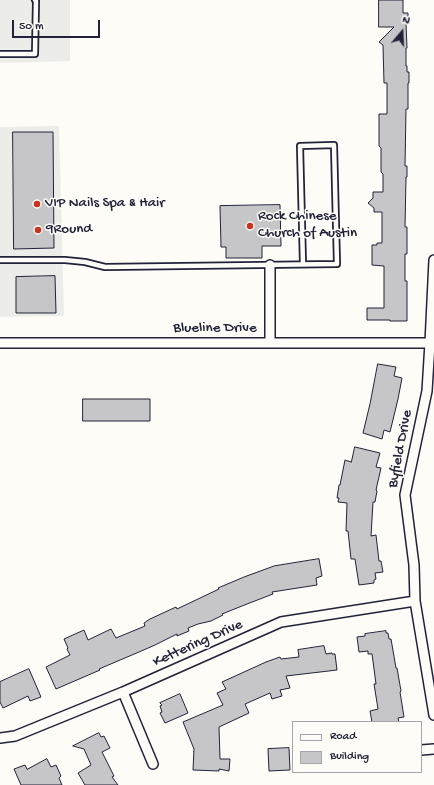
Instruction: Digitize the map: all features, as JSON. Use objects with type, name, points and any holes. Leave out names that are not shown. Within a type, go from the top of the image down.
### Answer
[{"type":"street","name":"Byfield Drive","points":[[434,260],[426,391],[405,495],[414,565],[415,601],[434,715]]},
{"type":"street","points":[[270,265],[270,343]]},
{"type":"street","name":"Blueline Drive","points":[[0,343],[430,343]]},
{"type":"street","name":"Kettering Drive","points":[[0,738],[15,736],[123,692],[281,622],[415,601]]},
{"type":"street","points":[[123,692],[153,764]]},
{"type":"street","points":[[422,750],[434,749]]},
{"type":"lane","points":[[0,54],[36,54],[35,0]]},
{"type":"lane","points":[[0,260],[66,260],[85,262],[105,267],[337,264],[334,145],[300,146],[303,264]]},
{"type":"shaded area","points":[[0,0],[70,0],[70,61],[0,63]]},
{"type":"shaded area","points":[[59,126],[64,316],[0,317],[0,127]]},
{"type":"building","points":[[379,0],[403,0],[403,13],[408,13],[408,23],[406,23],[406,66],[407,72],[409,72],[409,83],[408,109],[406,109],[405,166],[407,166],[405,227],[407,227],[407,254],[405,254],[405,281],[407,281],[407,321],[367,320],[367,308],[384,308],[384,266],[372,265],[372,245],[382,243],[382,212],[374,212],[374,208],[368,203],[373,198],[373,192],[383,192],[381,148],[379,146],[379,114],[387,114],[387,83],[384,83],[383,45],[379,42],[394,27],[379,27]]},
{"type":"building","points":[[13,132],[53,132],[54,248],[14,249]]},
{"type":"building","name":"Rock Chinese Church of Austin","points":[[280,205],[281,246],[262,246],[262,258],[226,258],[226,247],[221,247],[220,206]]},
{"type":"building","points":[[55,276],[56,313],[16,313],[16,277]]},
{"type":"building","points":[[378,364],[396,367],[394,376],[402,378],[390,432],[384,430],[382,439],[363,433]]},
{"type":"building","points":[[83,399],[150,399],[150,421],[83,421]]},
{"type":"building","points":[[355,447],[380,453],[376,467],[381,468],[375,502],[373,502],[371,536],[376,535],[379,561],[381,561],[383,572],[375,573],[376,579],[374,580],[374,583],[359,585],[355,559],[351,559],[348,531],[346,531],[347,503],[338,502],[339,498],[337,498],[345,460],[351,462]]},
{"type":"building","points":[[319,559],[322,576],[316,578],[317,585],[272,592],[273,594],[222,614],[223,615],[211,621],[188,628],[189,631],[177,636],[177,634],[56,689],[46,667],[70,655],[64,639],[84,630],[88,640],[111,629],[116,638],[145,626],[144,623],[150,619],[176,607],[177,609],[219,589],[218,588],[244,577],[274,566]]},
{"type":"building","points":[[386,631],[389,639],[391,639],[401,691],[404,717],[398,718],[399,721],[372,721],[370,711],[378,709],[374,684],[376,684],[372,654],[368,654],[368,651],[359,652],[357,637],[365,636],[365,634]]},
{"type":"building","points":[[324,646],[326,654],[335,654],[337,670],[286,676],[290,688],[280,690],[282,696],[272,699],[270,693],[245,704],[249,713],[219,727],[220,759],[230,759],[229,771],[219,769],[219,771],[193,770],[194,749],[183,722],[223,705],[217,693],[226,689],[222,682],[280,657],[281,659],[299,657],[298,650]]},
{"type":"building","points":[[29,669],[41,697],[30,701],[28,696],[3,708],[0,702],[0,682]]},
{"type":"building","points":[[180,694],[188,713],[165,723],[160,713],[162,712],[160,706],[162,705],[160,703]]},
{"type":"building","points":[[99,733],[101,737],[104,736],[110,748],[102,752],[114,776],[112,777],[118,785],[85,785],[78,773],[91,765],[84,749],[73,746]]},
{"type":"building","points":[[289,748],[290,770],[269,771],[268,749]]},
{"type":"building","points":[[47,759],[51,767],[56,765],[61,776],[59,778],[62,785],[21,785],[14,769],[25,765],[27,769]]},
{"type":"place","name":"VIP Nails Spa & Hair","points":[[37,204]]},
{"type":"place","name":"Rock Chinese Church of Austin","points":[[250,226]]},
{"type":"place","name":"9Round","points":[[38,230]]}]
